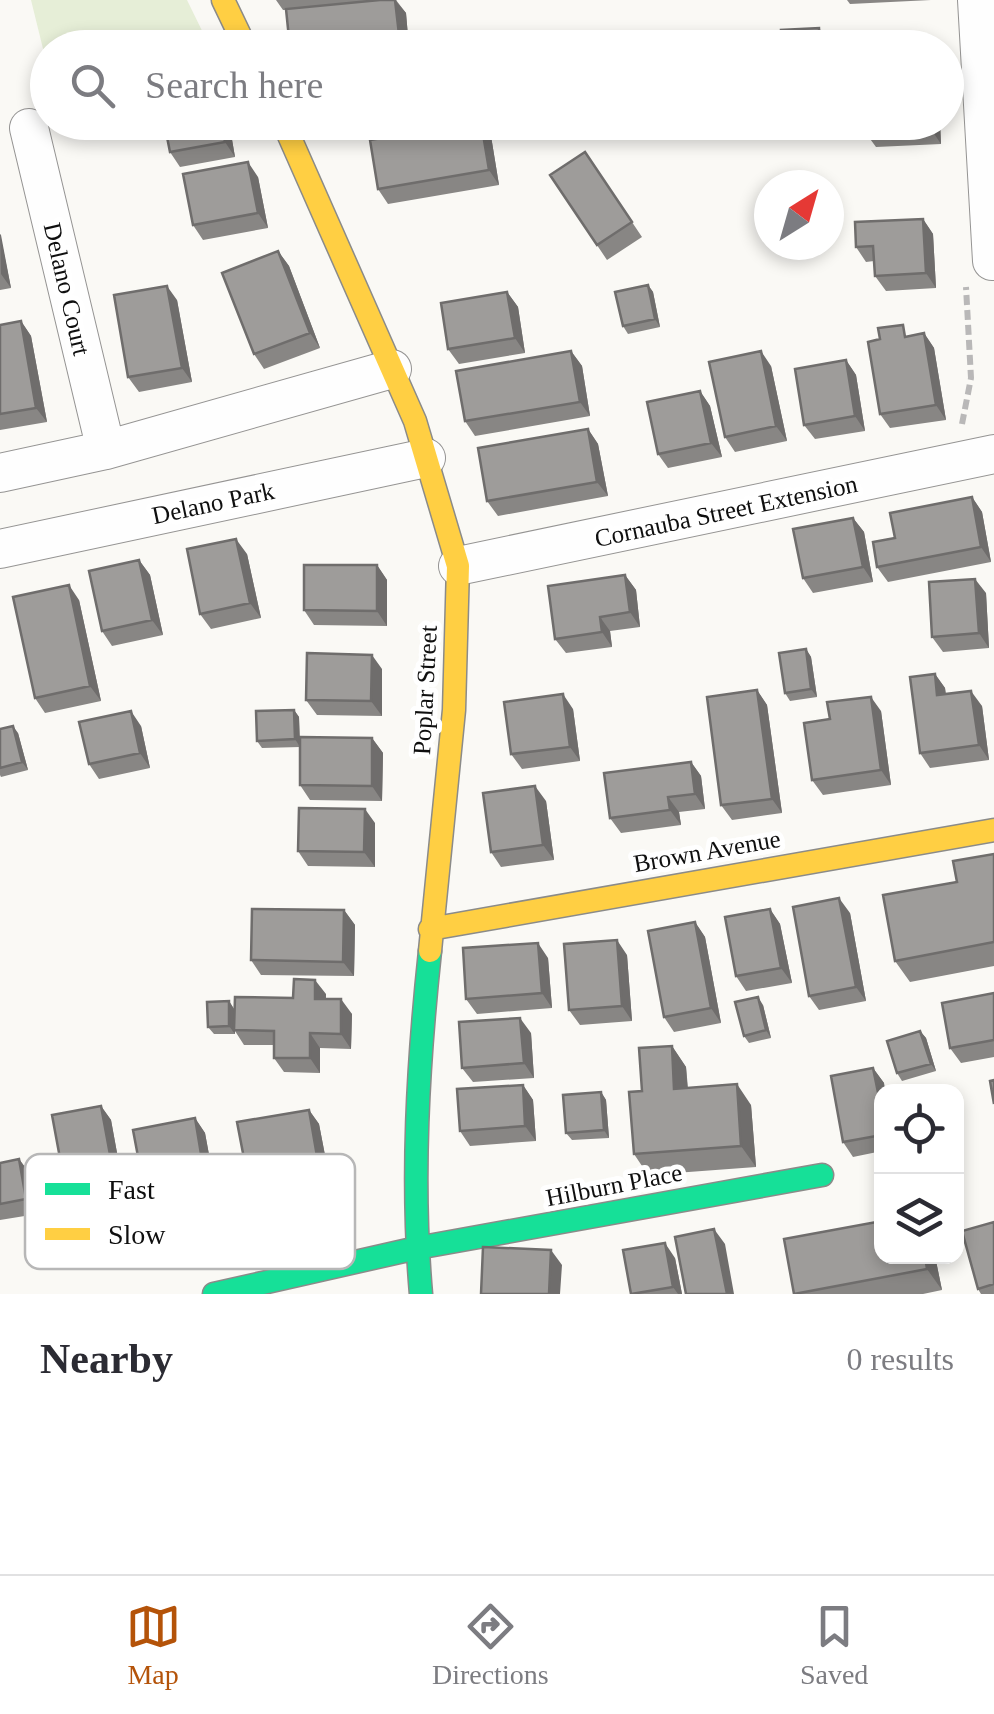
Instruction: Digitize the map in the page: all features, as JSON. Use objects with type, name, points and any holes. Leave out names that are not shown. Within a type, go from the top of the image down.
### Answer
[{"type":"street","points":[[223,0],[237,30]]},
{"type":"street","points":[[977,0],[989,96],[979,268]]},
{"type":"street","name":"Delano Court","points":[[29,128],[30,132]]},
{"type":"street","name":"Delano Court","points":[[32,140],[106,450]]},
{"type":"street","name":"Poplar Street","points":[[291,140],[415,421],[458,566],[454,710],[419,1059],[417,1248],[421,1294]]},
{"type":"street","points":[[0,474],[106,450],[392,369]]},
{"type":"street","name":"Cornauba Street Extension","points":[[458,566],[985,444]]},
{"type":"street","name":"Delano Park","points":[[0,550],[426,458]]},
{"type":"street","name":"Brown Avenue","points":[[430,929],[994,830]]},
{"type":"street","name":"Hilburn Place","points":[[355,1262],[822,1175]]},
{"type":"street","name":"Hilburn Place","points":[[214,1294],[324,1269]]},
{"type":"path","points":[[979,268],[971,378],[962,424],[985,444]]},
{"type":"green space","points":[[31,0],[187,0],[202,30],[38,30]]},
{"type":"building","points":[[395,0],[398,30],[288,30],[286,9]]},
{"type":"building","points":[[168,140],[225,140],[225,142],[170,152]]},
{"type":"building","points":[[370,140],[484,140],[489,170],[378,189]]},
{"type":"building","points":[[585,152],[632,222],[597,245],[550,175]]},
{"type":"building","points":[[248,162],[258,213],[193,225],[183,174]]},
{"type":"building","points":[[923,219],[926,273],[875,276],[873,246],[856,247],[855,222]]},
{"type":"building","points":[[278,251],[310,333],[254,354],[222,273]]},
{"type":"building","points":[[648,285],[655,319],[623,326],[615,292]]},
{"type":"building","points":[[167,286],[182,368],[128,377],[114,295]]},
{"type":"building","points":[[507,292],[515,338],[448,349],[441,303]]},
{"type":"building","points":[[21,321],[36,408],[0,414],[0,325]]},
{"type":"building","points":[[903,325],[905,337],[924,333],[936,405],[880,414],[868,342],[880,339],[878,328]]},
{"type":"building","points":[[571,351],[580,402],[465,421],[456,371]]},
{"type":"building","points":[[761,351],[776,426],[725,437],[709,362]]},
{"type":"building","points":[[846,360],[855,416],[804,425],[795,369]]},
{"type":"building","points":[[700,391],[711,443],[658,454],[647,402]]},
{"type":"building","points":[[588,429],[597,482],[487,501],[478,448]]},
{"type":"building","points":[[972,497],[981,547],[877,567],[873,542],[895,538],[890,513]]},
{"type":"building","points":[[853,518],[863,567],[803,578],[793,529]]},
{"type":"building","points":[[236,539],[250,603],[200,614],[187,549]]},
{"type":"building","points":[[139,560],[152,620],[102,631],[89,571]]},
{"type":"building","points":[[304,565],[377,565],[377,611],[304,610]]},
{"type":"building","points":[[625,575],[630,612],[600,617],[602,632],[555,639],[548,586]]},
{"type":"building","points":[[975,579],[979,633],[932,637],[929,582]]},
{"type":"building","points":[[69,585],[90,686],[35,698],[13,597]]},
{"type":"building","points":[[806,649],[811,689],[785,693],[779,653]]},
{"type":"building","points":[[307,653],[372,655],[371,701],[306,700]]},
{"type":"building","points":[[935,674],[937,695],[971,691],[979,745],[920,753],[910,677]]},
{"type":"building","points":[[757,690],[772,799],[721,805],[707,697]]},
{"type":"building","points":[[563,694],[570,747],[511,754],[504,702]]},
{"type":"building","points":[[871,697],[881,770],[812,780],[804,723],[830,719],[827,702]]},
{"type":"building","points":[[294,710],[295,739],[257,741],[256,711]]},
{"type":"building","points":[[131,711],[140,753],[89,764],[79,722]]},
{"type":"building","points":[[13,726],[22,762],[0,768],[0,729]]},
{"type":"building","points":[[300,737],[372,738],[372,786],[300,785]]},
{"type":"building","points":[[691,762],[695,794],[668,797],[670,810],[610,818],[604,773]]},
{"type":"building","points":[[535,786],[543,845],[491,852],[483,793]]},
{"type":"building","points":[[299,808],[365,809],[364,852],[298,851]]},
{"type":"building","points":[[994,854],[994,942],[895,961],[883,895],[957,882],[953,861]]},
{"type":"building","points":[[839,898],[856,987],[809,996],[793,907]]},
{"type":"building","points":[[252,909],[344,910],[343,962],[251,960]]},
{"type":"building","points":[[770,909],[781,968],[736,976],[725,917]]},
{"type":"building","points":[[695,922],[711,1008],[664,1017],[648,931]]},
{"type":"building","points":[[617,940],[622,1006],[569,1010],[564,944]]},
{"type":"building","points":[[538,943],[542,993],[466,999],[463,948]]},
{"type":"building","points":[[294,979],[315,980],[315,999],[341,999],[341,1034],[310,1033],[310,1058],[274,1058],[274,1031],[234,1030],[235,997],[293,998]]},
{"type":"building","points":[[994,993],[994,1040],[950,1048],[942,1003]]},
{"type":"building","points":[[758,997],[766,1030],[744,1036],[735,1002]]},
{"type":"building","points":[[229,1001],[229,1026],[208,1027],[207,1002]]},
{"type":"building","points":[[520,1018],[524,1063],[462,1068],[459,1022]]},
{"type":"building","points":[[920,1031],[931,1064],[897,1073],[887,1041]]},
{"type":"building","points":[[672,1046],[674,1089],[737,1084],[741,1146],[634,1154],[629,1092],[642,1091],[639,1048]]},
{"type":"building","points":[[873,1068],[876,1084],[874,1136],[843,1142],[831,1076]]},
{"type":"building","points":[[523,1085],[525,1126],[460,1131],[457,1089]]},
{"type":"building","points":[[601,1092],[604,1130],[566,1133],[563,1095]]},
{"type":"building","points":[[101,1106],[110,1154],[59,1154],[52,1115]]},
{"type":"building","points":[[309,1110],[317,1154],[243,1154],[237,1122]]},
{"type":"building","points":[[195,1118],[201,1154],[138,1154],[133,1130]]},
{"type":"building","points":[[19,1159],[25,1199],[0,1204],[0,1163]]},
{"type":"building","points":[[874,1222],[874,1264],[926,1264],[927,1269],[794,1294],[784,1239]]},
{"type":"building","points":[[994,1222],[994,1284],[978,1289],[964,1230]]},
{"type":"building","points":[[714,1229],[727,1294],[686,1294],[675,1237]]},
{"type":"building","points":[[665,1243],[673,1287],[631,1294],[623,1250]]},
{"type":"building","points":[[483,1247],[551,1250],[549,1294],[481,1294]]},
{"type":"traffic: fast","points":[[421,1294],[417,1122],[430,951]]},
{"type":"traffic: fast","points":[[355,1262],[822,1175]]},
{"type":"traffic: fast","points":[[214,1294],[324,1269]]},
{"type":"traffic: slow","points":[[223,0],[237,30]]},
{"type":"traffic: slow","points":[[291,140],[415,421],[458,566],[454,710],[430,951]]},
{"type":"traffic: slow","points":[[430,929],[994,830]]}]
